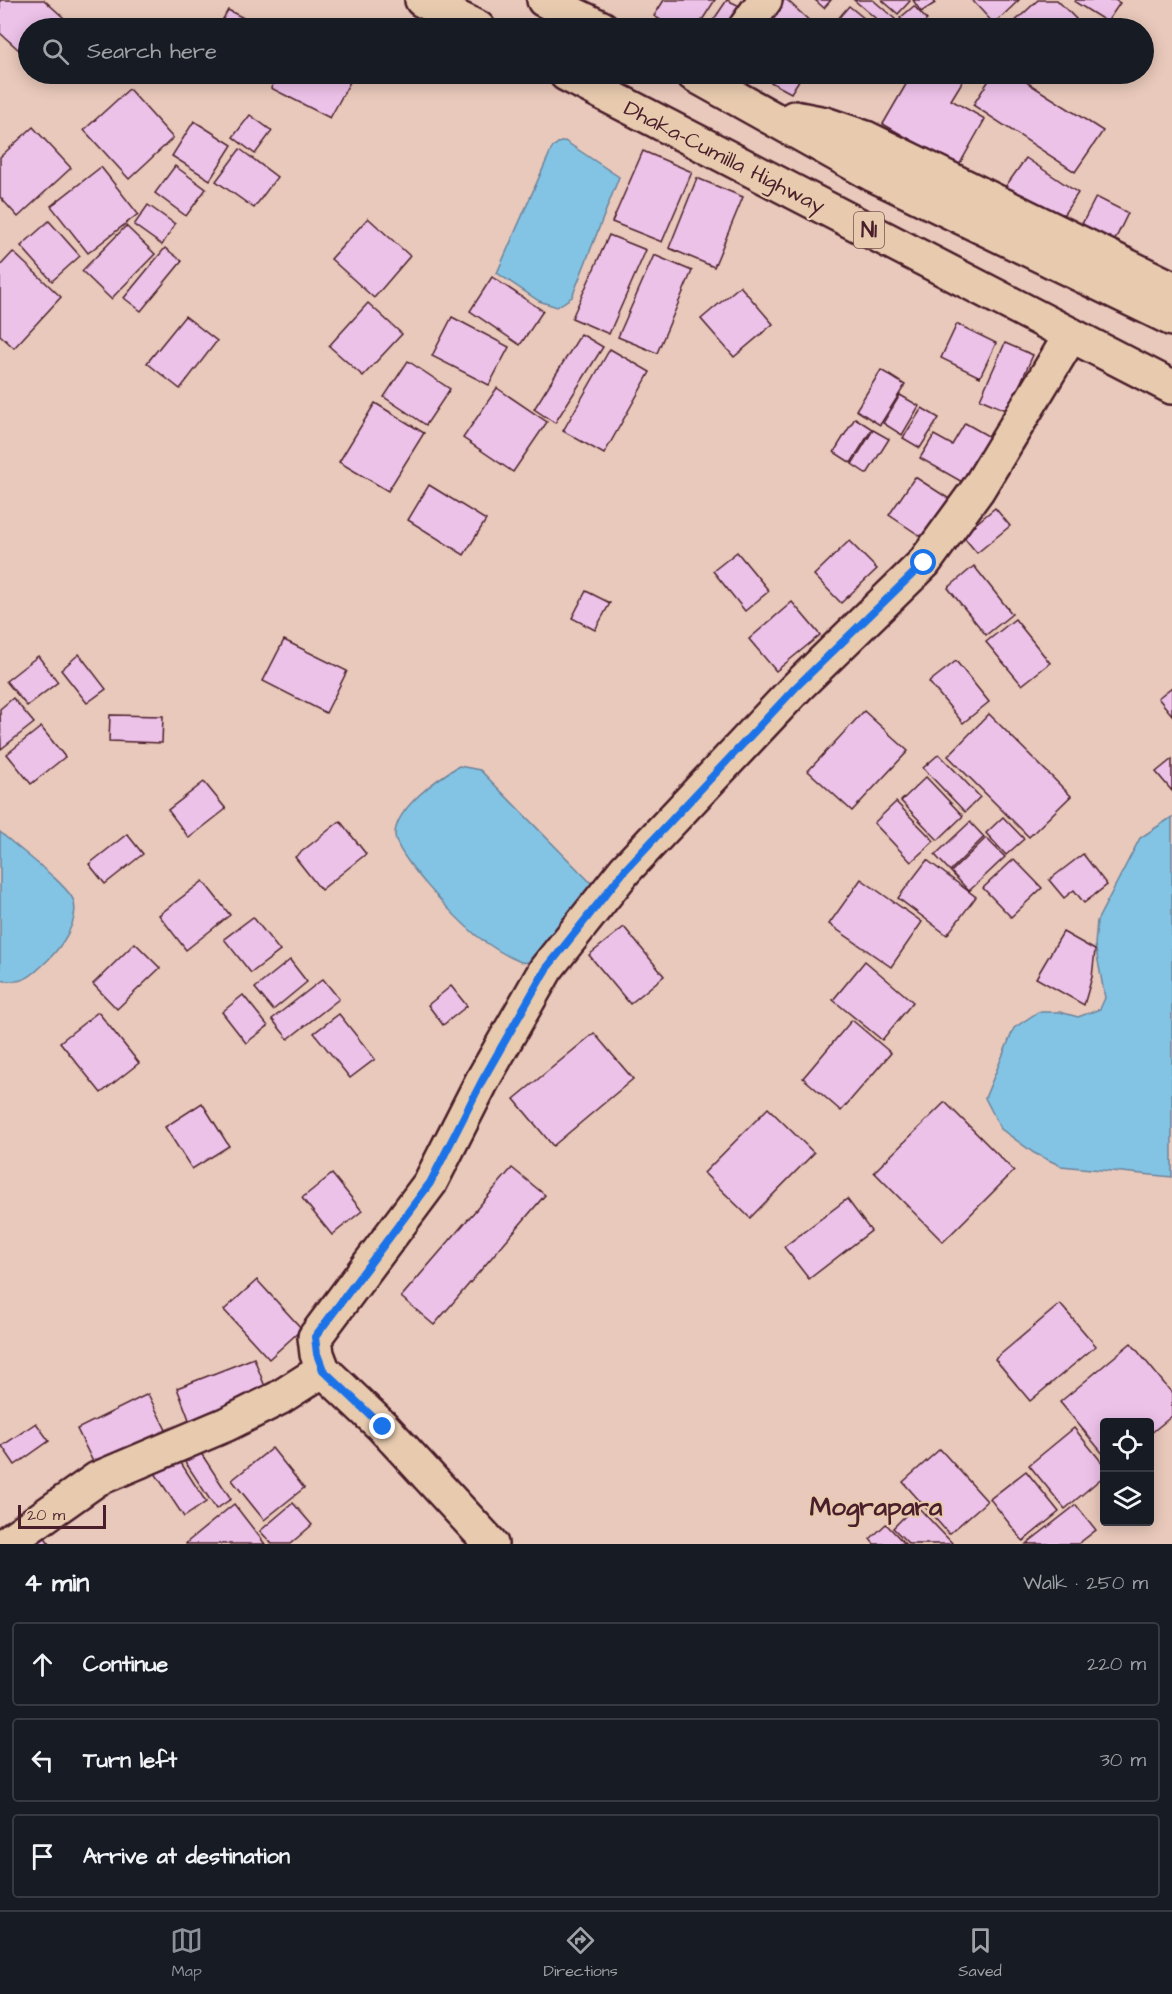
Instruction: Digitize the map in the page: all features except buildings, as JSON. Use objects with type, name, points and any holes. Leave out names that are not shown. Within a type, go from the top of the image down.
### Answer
[{"type":"main road","points":[[422,0],[458,18]]},
{"type":"main road","points":[[544,0],[581,18]]},
{"type":"main road","points":[[752,18],[765,0]]},
{"type":"main road","name":"Dhaka–Cumilla Highway","points":[[585,84],[1172,387]]},
{"type":"main road","name":"N1","points":[[718,84],[874,175],[1172,319]]},
{"type":"main road","points":[[763,112],[825,124],[866,138],[1169,280]]},
{"type":"main road","points":[[490,1544],[383,1427],[323,1370],[317,1354],[315,1337],[430,1183],[482,1081],[546,969],[625,870],[796,687],[924,563],[978,489],[1071,335]]},
{"type":"main road","points":[[5,1544],[97,1479],[227,1424],[279,1398],[323,1370]]},
{"type":"water","points":[[565,141],[619,177],[572,297],[557,307],[539,301],[497,273],[552,148]]},
{"type":"water","points":[[459,766],[480,770],[593,885],[541,955],[529,962],[521,962],[505,954],[469,928],[429,888],[398,844],[395,834],[402,814],[419,795]]},
{"type":"water","points":[[1172,817],[1172,1177],[1061,1166],[1034,1153],[1001,1129],[985,1098],[1014,1028],[1038,1012],[1060,1012],[1078,1017],[1100,1009],[1105,998],[1095,945],[1097,921],[1140,838]]},
{"type":"water","points":[[0,832],[63,886],[74,902],[75,910],[68,934],[53,955],[32,975],[15,981],[0,980]]},
{"type":"district","name":"Mograpara","points":[[876,1506]]},
{"type":"route","points":[[383,1427],[323,1370],[317,1354],[315,1337],[430,1183],[482,1081],[546,969],[625,870],[796,687],[924,563]]}]
